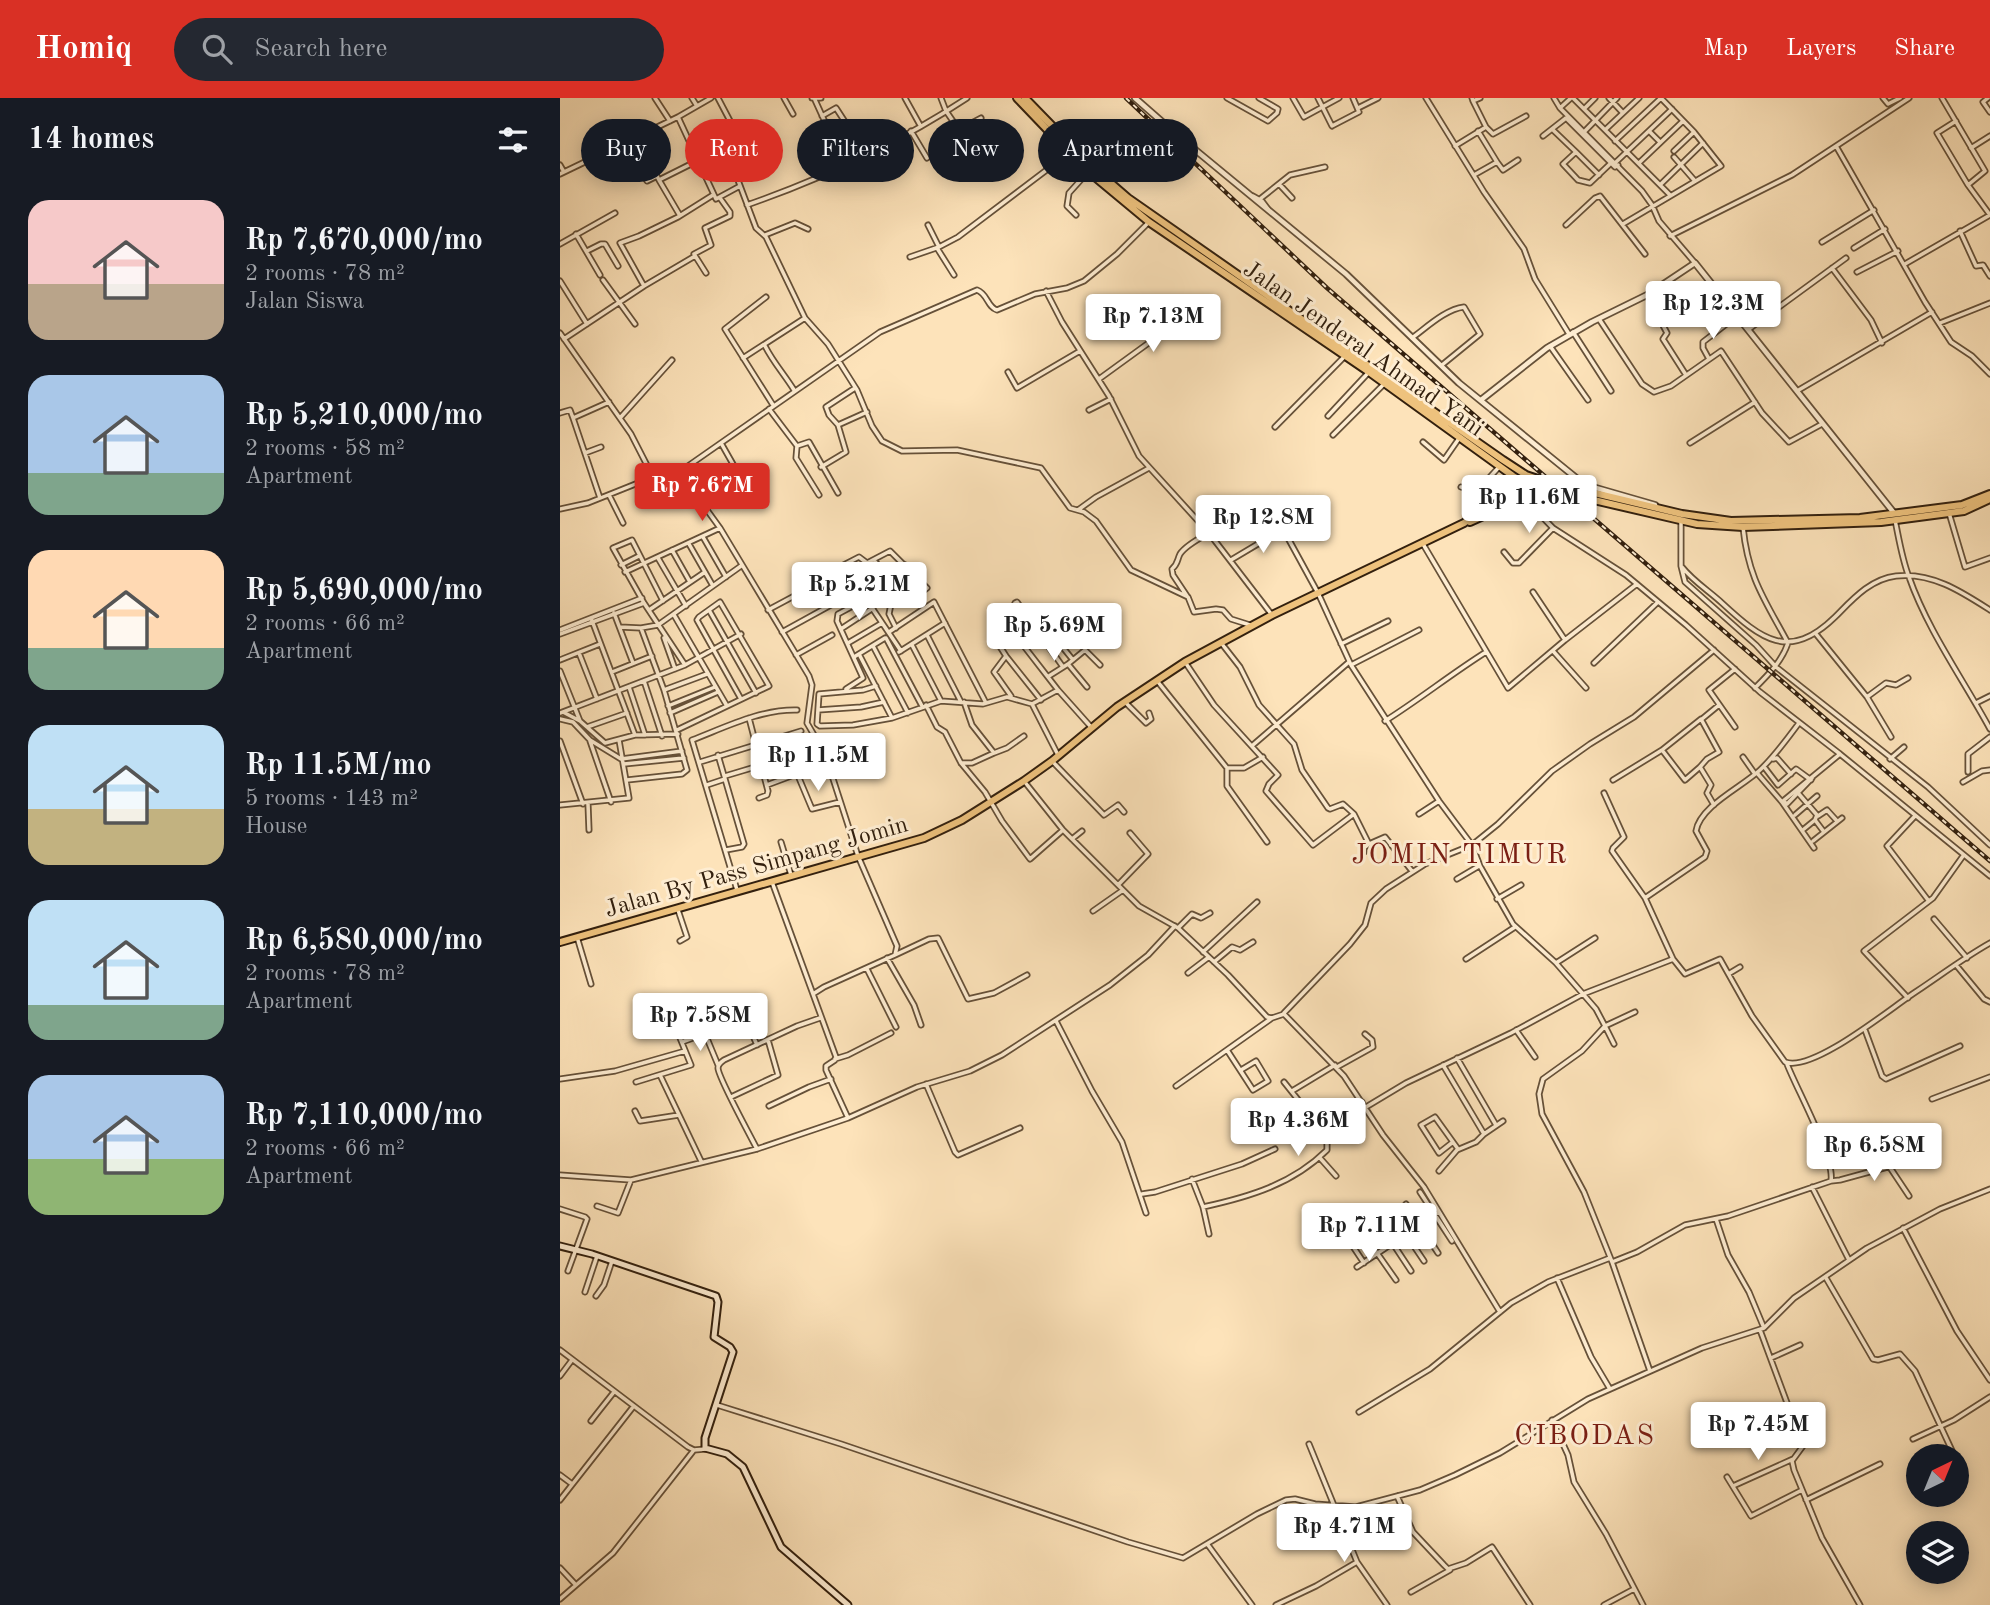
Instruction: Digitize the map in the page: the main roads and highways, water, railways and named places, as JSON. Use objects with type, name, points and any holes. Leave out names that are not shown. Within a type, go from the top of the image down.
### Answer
[{"type":"highway","name":"Jalan Jenderal Ahmad Yani","points":[[1017,98],[1038,120]]},
{"type":"highway","points":[[1025,98],[1044,119]]},
{"type":"highway","name":"Jalan Jenderal Ahmad Yani","points":[[1104,182],[1149,222],[1369,372],[1523,482],[1532,487],[1585,494],[1681,518]]},
{"type":"highway","points":[[1106,182],[1151,216],[1526,475],[1585,494]]},
{"type":"highway","points":[[1502,499],[1512,485],[1513,476]]},
{"type":"highway","name":"Jalan By Pass Simpang Jomin","points":[[560,942],[932,835],[991,803],[1024,781],[1056,759],[1091,727],[1185,662],[1251,625],[1422,542],[1483,516],[1518,491],[1523,482]]},
{"type":"highway","name":"Jalan By Pass Simpang Jomin","points":[[1464,523],[1502,499],[1532,487]]},
{"type":"highway","points":[[1681,518],[1705,526],[1847,525],[1962,505],[1990,494]]},
{"type":"highway","points":[[1681,518],[1787,520],[1895,517],[1949,513],[1972,508],[1990,499]]},
{"type":"main road","points":[[560,1246],[716,1296],[718,1302],[714,1338],[730,1347],[733,1352],[704,1443],[706,1449],[727,1454],[743,1467],[781,1546],[844,1604]]},
{"type":"railway","points":[[1126,98],[1327,288],[1990,861]]},
{"type":"district","name":"JOMIN TIMUR","points":[[1460,853]]},
{"type":"district","name":"CIBODAS","points":[[1585,1434]]}]
